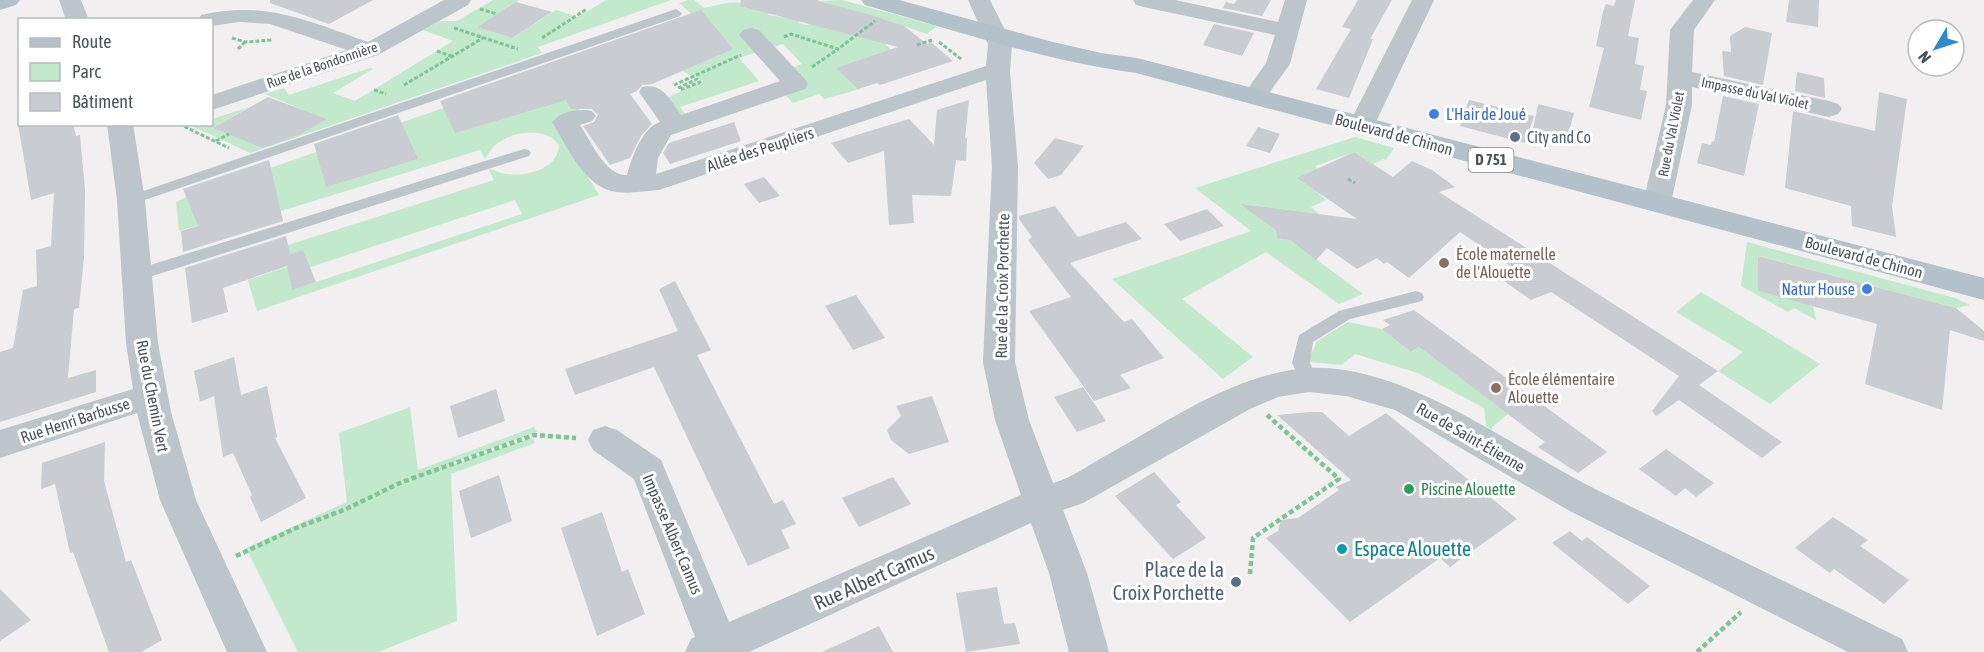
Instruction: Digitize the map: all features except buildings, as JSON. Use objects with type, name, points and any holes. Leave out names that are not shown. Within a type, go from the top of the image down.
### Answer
[{"type":"main road","points":[[0,3],[8,0]]},
{"type":"main road","name":"Boulevard de Chinon","points":[[873,0],[989,17],[1101,61],[1137,66],[1364,120],[1658,197],[1984,289]]},
{"type":"main road","name":"Boulevard de Chinon","points":[[926,0],[1128,50],[1261,87],[1364,120]]},
{"type":"main road","name":"Boulevard de Chinon","points":[[1658,197],[1984,275]]},
{"type":"street","points":[[70,0],[77,18]]},
{"type":"street","name":"Rue de la Bondonnière","points":[[213,102],[370,50],[460,0]]},
{"type":"street","points":[[1144,0],[1288,32]]},
{"type":"street","points":[[1261,87],[1278,64],[1296,0]]},
{"type":"street","points":[[1364,120],[1423,0]]},
{"type":"street","name":"Rue du Val Violet","points":[[1658,197],[1679,105],[1682,30],[1704,0]]},
{"type":"street","points":[[213,20],[249,15],[273,17],[370,50]]},
{"type":"street","name":"Rue de la Croix Porchette","points":[[989,17],[1000,44],[998,70],[1005,166],[999,362],[1012,420],[1068,573],[1089,652]]},
{"type":"street","points":[[639,183],[645,158],[661,130],[674,123],[796,84],[751,35]]},
{"type":"street","name":"Allée des Peupliers","points":[[583,116],[565,122],[597,171],[617,184],[659,182],[980,74],[998,70]]},
{"type":"street","name":"Impasse du Val Violet","points":[[1681,77],[1829,109]]},
{"type":"street","points":[[651,92],[674,123]]},
{"type":"street","name":"Rue du Chemin Vert","points":[[128,127],[142,343],[150,396],[178,500],[247,652]]},
{"type":"street","name":"Rue de Saint-Étienne","points":[[1042,502],[1070,493],[1246,396],[1291,382],[1335,381],[1407,401],[1581,499],[1888,652]]},
{"type":"street","name":"Rue Henri Barbusse","points":[[0,444],[150,396]]},
{"type":"street","name":"Impasse Albert Camus","points":[[605,440],[648,470],[712,649]]},
{"type":"street","name":"Rue Albert Camus","points":[[712,649],[1042,502]]},
{"type":"lane","points":[[131,200],[676,13]]},
{"type":"lane","points":[[137,275],[524,153]]},
{"type":"lane","points":[[1309,380],[1301,363],[1305,339],[1345,315],[1416,297]]},
{"type":"path","points":[[524,51],[587,9]]},
{"type":"path","points":[[427,20],[544,58]]},
{"type":"path","points":[[397,90],[483,38]]},
{"type":"path","points":[[917,45],[935,38]]},
{"type":"path","points":[[238,48],[245,42]]},
{"type":"path","points":[[437,51],[452,57]]},
{"type":"path","points":[[183,126],[251,159]]},
{"type":"path","points":[[215,141],[229,134]]},
{"type":"path","points":[[1348,179],[1355,183]]},
{"type":"path","points":[[1246,396],[1339,479],[1253,538],[1251,574]]},
{"type":"path","points":[[208,569],[296,528],[344,510],[402,482],[534,435],[605,440]]},
{"type":"path","points":[[1697,652],[1764,592]]},
{"type":"green space","points":[[493,0],[519,0],[477,27],[512,38],[556,10],[578,17],[606,0],[671,0],[538,47],[542,53],[250,153],[192,126],[213,126],[213,119],[249,107],[213,128],[249,142],[303,110],[265,94],[284,88],[289,95],[370,68],[373,69],[333,93],[355,101],[453,41],[423,30],[440,21],[457,21]]},
{"type":"green space","points":[[694,0],[704,8],[737,2],[744,3],[770,12],[768,15],[800,20],[798,23],[806,25],[869,15],[821,1],[842,0],[937,26],[927,34],[883,19],[884,43],[893,52],[837,68],[860,89],[824,99],[819,94],[793,103],[784,94],[789,69],[802,64],[783,44],[739,58],[759,81],[680,107],[686,115],[678,118],[662,100],[703,81],[682,71],[727,51],[563,83],[580,111],[553,120],[599,195],[257,311],[248,280],[306,260],[303,250],[245,269],[244,259],[494,180],[489,170],[491,169],[500,173],[521,174],[542,169],[557,155],[559,145],[546,135],[538,133],[529,132],[511,136],[496,144],[485,159],[480,150],[281,211],[278,201],[179,231],[176,202],[186,197],[698,20],[679,3]],"holes":[[[412,146],[417,159],[326,186],[322,173]],[[515,200],[522,214],[292,290],[289,274]]]},
{"type":"green space","points":[[1355,137],[1394,148],[1386,160],[1383,159],[1373,164],[1354,152],[1315,166],[1318,169],[1317,192],[1326,200],[1311,207],[1319,214],[1308,219],[1288,211],[1264,208],[1276,230],[1277,238],[1290,240],[1363,294],[1339,304],[1266,252],[1182,299],[1253,357],[1223,379],[1112,279],[1251,231],[1195,188]]},
{"type":"green space","points":[[1747,242],[1955,298],[1970,305],[1956,308],[1759,256],[1758,291],[1813,306],[1816,320],[1794,308],[1788,312],[1741,286]]},
{"type":"green space","points":[[1701,292],[1820,364],[1770,404],[1718,371],[1743,352],[1676,312]]},
{"type":"green space","points":[[1348,322],[1382,329],[1411,352],[1419,347],[1508,414],[1492,427],[1492,430],[1486,426],[1484,408],[1418,373],[1355,354],[1342,365],[1308,362],[1317,341]]},
{"type":"green space","points":[[410,407],[418,470],[534,427],[537,432],[451,463],[451,465],[532,438],[535,443],[451,474],[457,621],[378,652],[298,652],[246,548],[347,502],[339,433]]},
{"type":"place","name":"L'Hair de Joué","points":[[1434,114]]},
{"type":"place","name":"City and Co","points":[[1515,137]]},
{"type":"place","name":"École maternelle de l'Alouette","points":[[1444,263]]},
{"type":"place","name":"Natur House","points":[[1867,289]]},
{"type":"place","name":"École élémentaire Alouette","points":[[1496,388]]},
{"type":"place","name":"Piscine Alouette","points":[[1409,489]]},
{"type":"place","name":"Espace Alouette","points":[[1342,549]]},
{"type":"place","name":"Place de la Croix Porchette","points":[[1236,582]]}]
